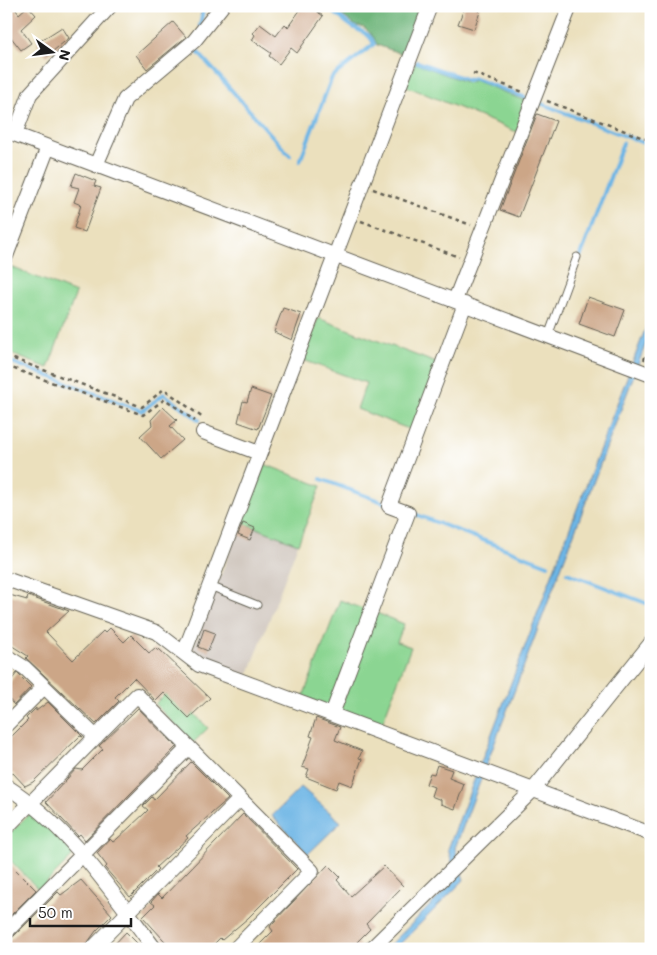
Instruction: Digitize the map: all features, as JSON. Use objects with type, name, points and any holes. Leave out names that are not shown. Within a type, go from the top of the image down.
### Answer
[{"type":"street","points":[[110,6],[61,63],[30,94],[10,133],[639,370]]},
{"type":"street","points":[[184,653],[430,6]]},
{"type":"street","points":[[332,714],[408,513],[389,506],[460,302],[470,260],[570,6]]},
{"type":"street","points":[[96,165],[125,99],[194,40],[214,9]]},
{"type":"street","points":[[6,256],[48,147]]},
{"type":"street","points":[[203,432],[259,453]]},
{"type":"street","points":[[6,579],[156,632],[199,665],[651,834]]},
{"type":"street","points":[[371,949],[533,790],[651,643]]},
{"type":"street","points":[[6,656],[25,668],[96,737]]},
{"type":"street","points":[[6,725],[44,686]]},
{"type":"street","points":[[6,828],[137,695],[312,870],[235,949]]},
{"type":"street","points":[[6,932],[189,747]]},
{"type":"street","points":[[6,786],[32,802],[83,854],[155,949]]},
{"type":"street","points":[[92,949],[240,798]]},
{"type":"lane","points":[[548,336],[578,256]]},
{"type":"lane","points":[[210,586],[257,605]]},
{"type":"path","points":[[473,73],[651,141]]},
{"type":"path","points":[[362,185],[482,229]]},
{"type":"path","points":[[350,218],[470,260]]},
{"type":"path","points":[[639,370],[651,341]]},
{"type":"path","points":[[6,356],[142,407],[164,389],[205,419],[202,425],[187,417],[165,399],[143,415],[6,366]]},
{"type":"shaded area","points":[[241,522],[298,544],[248,676],[200,659],[193,648]]},
{"type":"green space","points":[[330,6],[423,6],[405,55],[377,45],[366,30],[356,26]]},
{"type":"green space","points":[[415,63],[468,83],[474,80],[528,102],[517,132],[406,86]]},
{"type":"green space","points":[[6,265],[76,293],[48,368],[6,352]]},
{"type":"green space","points":[[318,318],[439,364],[414,431],[357,409],[366,383],[303,360]]},
{"type":"green space","points":[[264,464],[321,486],[298,544],[241,522]]},
{"type":"green space","points":[[340,600],[368,611],[329,706],[303,697]]},
{"type":"green space","points":[[374,612],[404,624],[397,642],[411,647],[381,726],[340,711]]},
{"type":"green space","points":[[170,689],[208,728],[193,743],[155,704]]},
{"type":"green space","points":[[28,815],[36,815],[71,850],[72,857],[39,890],[6,856],[6,837]]},
{"type":"water","points":[[651,314],[651,330],[455,848],[464,880],[395,949],[386,949],[457,879],[448,849]]},
{"type":"water","points":[[301,787],[341,822],[308,854],[272,816]]},
{"type":"building","points":[[6,6],[13,6],[19,14],[28,6],[36,15],[21,29],[31,43],[21,50],[10,36],[6,39]]},
{"type":"building","points":[[303,6],[310,6],[323,16],[297,53],[291,48],[279,64],[269,56],[271,53],[252,40],[255,35],[253,33],[260,24],[276,36],[285,24],[288,27]]},
{"type":"building","points":[[465,6],[480,6],[478,11],[480,12],[474,29],[458,24]]},
{"type":"building","points":[[173,22],[186,37],[147,69],[136,55]]},
{"type":"building","points":[[62,27],[69,38],[47,56],[37,43]]},
{"type":"building","points":[[537,114],[556,121],[519,217],[500,210]]},
{"type":"building","points":[[76,173],[96,181],[94,186],[101,188],[85,232],[74,228],[81,205],[74,202],[79,188],[71,186]]},
{"type":"building","points":[[588,297],[625,310],[615,337],[579,324]]},
{"type":"building","points":[[283,308],[301,314],[292,340],[274,332]]},
{"type":"building","points":[[251,389],[271,396],[258,429],[238,422],[243,401],[247,402]]},
{"type":"building","points":[[163,407],[177,420],[170,426],[183,440],[161,459],[140,436],[152,425],[151,420]]},
{"type":"building","points":[[243,523],[255,528],[250,540],[238,535]]},
{"type":"building","points":[[6,594],[27,600],[28,596],[69,611],[46,632],[73,660],[103,631],[105,633],[110,628],[124,642],[131,635],[149,653],[155,648],[158,651],[159,649],[210,698],[189,718],[164,693],[156,701],[134,678],[115,697],[119,701],[96,724],[26,658],[28,656],[6,642]]},
{"type":"building","points":[[204,629],[215,633],[208,651],[198,647]]},
{"type":"building","points":[[17,673],[31,687],[14,705],[6,696],[6,687]]},
{"type":"building","points":[[48,702],[83,737],[80,736],[33,782],[25,786],[13,773],[6,777],[6,742],[28,720],[26,718],[36,708],[36,711]]},
{"type":"building","points":[[138,708],[176,747],[85,840],[80,834],[78,836],[46,802],[76,769],[82,770],[103,749],[99,746]]},
{"type":"building","points":[[316,718],[340,727],[335,740],[362,751],[359,758],[362,759],[352,786],[339,781],[336,789],[306,777],[309,769],[302,767],[313,737],[310,736]]},
{"type":"building","points":[[191,762],[228,799],[186,836],[188,838],[156,867],[158,869],[130,897],[105,868],[107,866],[97,853],[110,839],[113,842],[144,814],[148,810],[143,806],[152,797],[154,800]]},
{"type":"building","points":[[437,765],[452,770],[449,778],[464,784],[455,809],[441,804],[441,800],[431,796],[434,787],[426,784],[430,773],[434,774]]},
{"type":"building","points":[[243,814],[297,869],[248,918],[222,940],[220,938],[209,949],[186,949],[181,944],[176,949],[172,949],[143,917],[155,905],[151,902],[158,894],[162,898]]},
{"type":"building","points":[[6,860],[36,890],[8,918],[6,916]]},
{"type":"building","points":[[328,865],[340,877],[337,880],[351,896],[384,866],[403,886],[366,924],[370,929],[357,942],[362,949],[320,949],[316,945],[313,949],[255,949],[273,931],[270,927],[271,925]]},
{"type":"building","points":[[81,880],[112,915],[96,931],[83,949],[11,949],[6,944],[6,941],[12,938],[58,892],[61,895]]},
{"type":"building","points":[[126,932],[138,944],[132,949],[110,949]]},
{"type":"waterway","points":[[199,6],[203,10],[200,26]]},
{"type":"waterway","points":[[300,161],[332,77],[374,44],[368,35],[350,25],[332,11]]},
{"type":"waterway","points":[[195,46],[195,49],[290,156]]},
{"type":"waterway","points":[[417,62],[468,80],[473,78],[529,99]]},
{"type":"waterway","points":[[537,102],[651,146]]},
{"type":"waterway","points":[[581,255],[623,143]]},
{"type":"waterway","points":[[6,360],[142,411],[164,394],[199,420]]},
{"type":"waterway","points":[[321,479],[385,503]]},
{"type":"waterway","points":[[412,513],[548,565]]},
{"type":"waterway","points":[[567,573],[651,605]]}]
